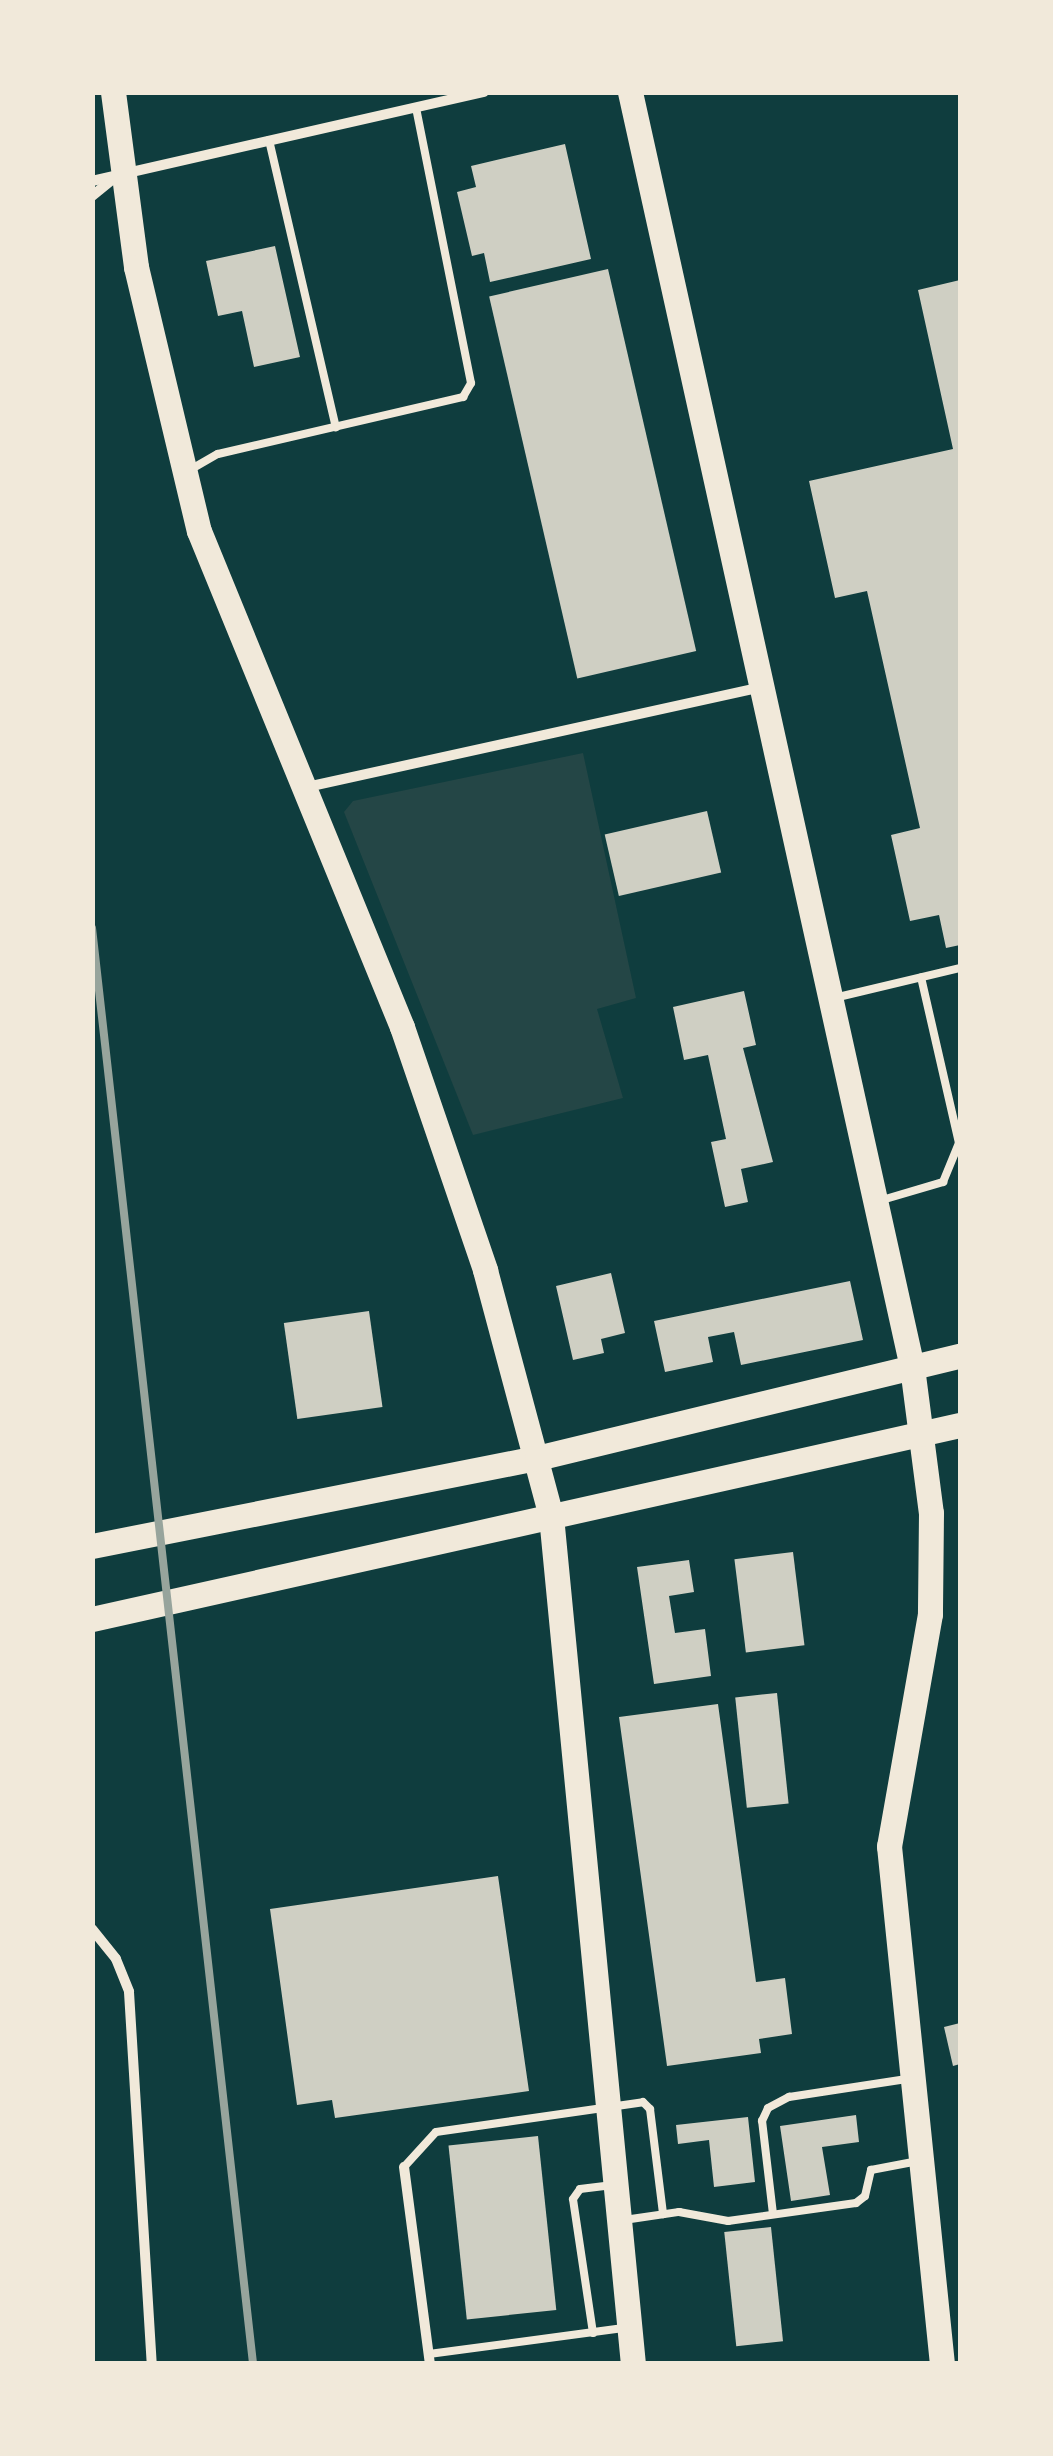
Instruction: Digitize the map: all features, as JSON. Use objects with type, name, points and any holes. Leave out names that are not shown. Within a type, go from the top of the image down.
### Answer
[{"type":"main road","points":[[113,92],[140,285],[199,531],[402,1028],[485,1270],[551,1516],[633,2364]]},
{"type":"main road","points":[[630,92],[912,1367],[931,1513],[930,1614],[889,1846],[942,2364]]},
{"type":"main road","points":[[92,1546],[537,1458],[960,1356]]},
{"type":"main road","points":[[92,1619],[960,1425]]},
{"type":"street","points":[[92,181],[484,92]]},
{"type":"street","points":[[92,196],[122,172]]},
{"type":"street","points":[[301,788],[760,688]]},
{"type":"street","points":[[94,1930],[129,1992],[152,2364]]},
{"type":"street","points":[[404,2167],[430,2359]]},
{"type":"lane","points":[[184,473],[218,454],[464,397],[471,384],[416,107]]},
{"type":"lane","points":[[269,140],[336,427]]},
{"type":"lane","points":[[832,998],[960,968]]},
{"type":"lane","points":[[878,1201],[943,1182],[959,1143],[921,977]]},
{"type":"lane","points":[[773,2214],[762,2122],[768,2108],[789,2096],[912,2078]]},
{"type":"lane","points":[[404,2167],[436,2132],[643,2102],[650,2110],[663,2214]]},
{"type":"lane","points":[[619,2220],[663,2214],[728,2221],[856,2202],[865,2196],[872,2170],[921,2161]]},
{"type":"lane","points":[[593,2332],[573,2199],[580,2189],[616,2185]]},
{"type":"lane","points":[[430,2359],[630,2328]]},
{"type":"shaded area","points":[[583,753],[636,998],[597,1009],[623,1098],[473,1135],[344,812],[353,801]]},
{"type":"building","points":[[565,144],[591,259],[490,282],[484,253],[472,256],[457,192],[476,187],[471,166]]},
{"type":"building","points":[[275,246],[300,357],[254,367],[242,311],[218,316],[206,261]]},
{"type":"building","points":[[608,269],[696,651],[577,678],[489,296]]},
{"type":"building","points":[[960,280],[960,945],[946,948],[939,915],[910,921],[891,835],[920,828],[867,591],[835,598],[809,481],[953,449],[918,290]]},
{"type":"building","points":[[707,811],[721,872],[619,896],[605,835]]},
{"type":"building","points":[[744,991],[756,1045],[743,1048],[773,1162],[741,1169],[748,1202],[725,1207],[711,1142],[726,1139],[708,1055],[684,1060],[673,1007]]},
{"type":"building","points":[[611,1273],[625,1333],[601,1339],[604,1353],[573,1360],[556,1286]]},
{"type":"building","points":[[850,1281],[863,1340],[741,1365],[734,1332],[708,1337],[713,1362],[665,1372],[654,1321]]},
{"type":"building","points":[[369,1311],[382,1407],[297,1419],[284,1323]]},
{"type":"building","points":[[793,1552],[804,1645],[746,1652],[734,1559]]},
{"type":"building","points":[[689,1560],[694,1592],[669,1596],[675,1633],[705,1629],[711,1676],[654,1684],[637,1567]]},
{"type":"building","points":[[777,1693],[789,1803],[747,1808],[735,1697]]},
{"type":"building","points":[[718,1704],[756,1982],[785,1978],[792,2034],[759,2039],[761,2053],[667,2066],[619,1717]]},
{"type":"building","points":[[498,1876],[529,2091],[335,2118],[332,2100],[297,2105],[270,1909]]},
{"type":"building","points":[[960,2023],[960,2064],[953,2066],[944,2027]]},
{"type":"building","points":[[856,2115],[859,2142],[822,2147],[830,2195],[791,2201],[780,2126]]},
{"type":"building","points":[[748,2117],[755,2182],[714,2187],[709,2140],[678,2144],[676,2125]]},
{"type":"building","points":[[538,2136],[556,2310],[467,2319],[448,2145]]},
{"type":"building","points":[[771,2227],[783,2341],[736,2346],[724,2232]]},
{"type":"railway","points":[[92,928],[253,2364]]}]
